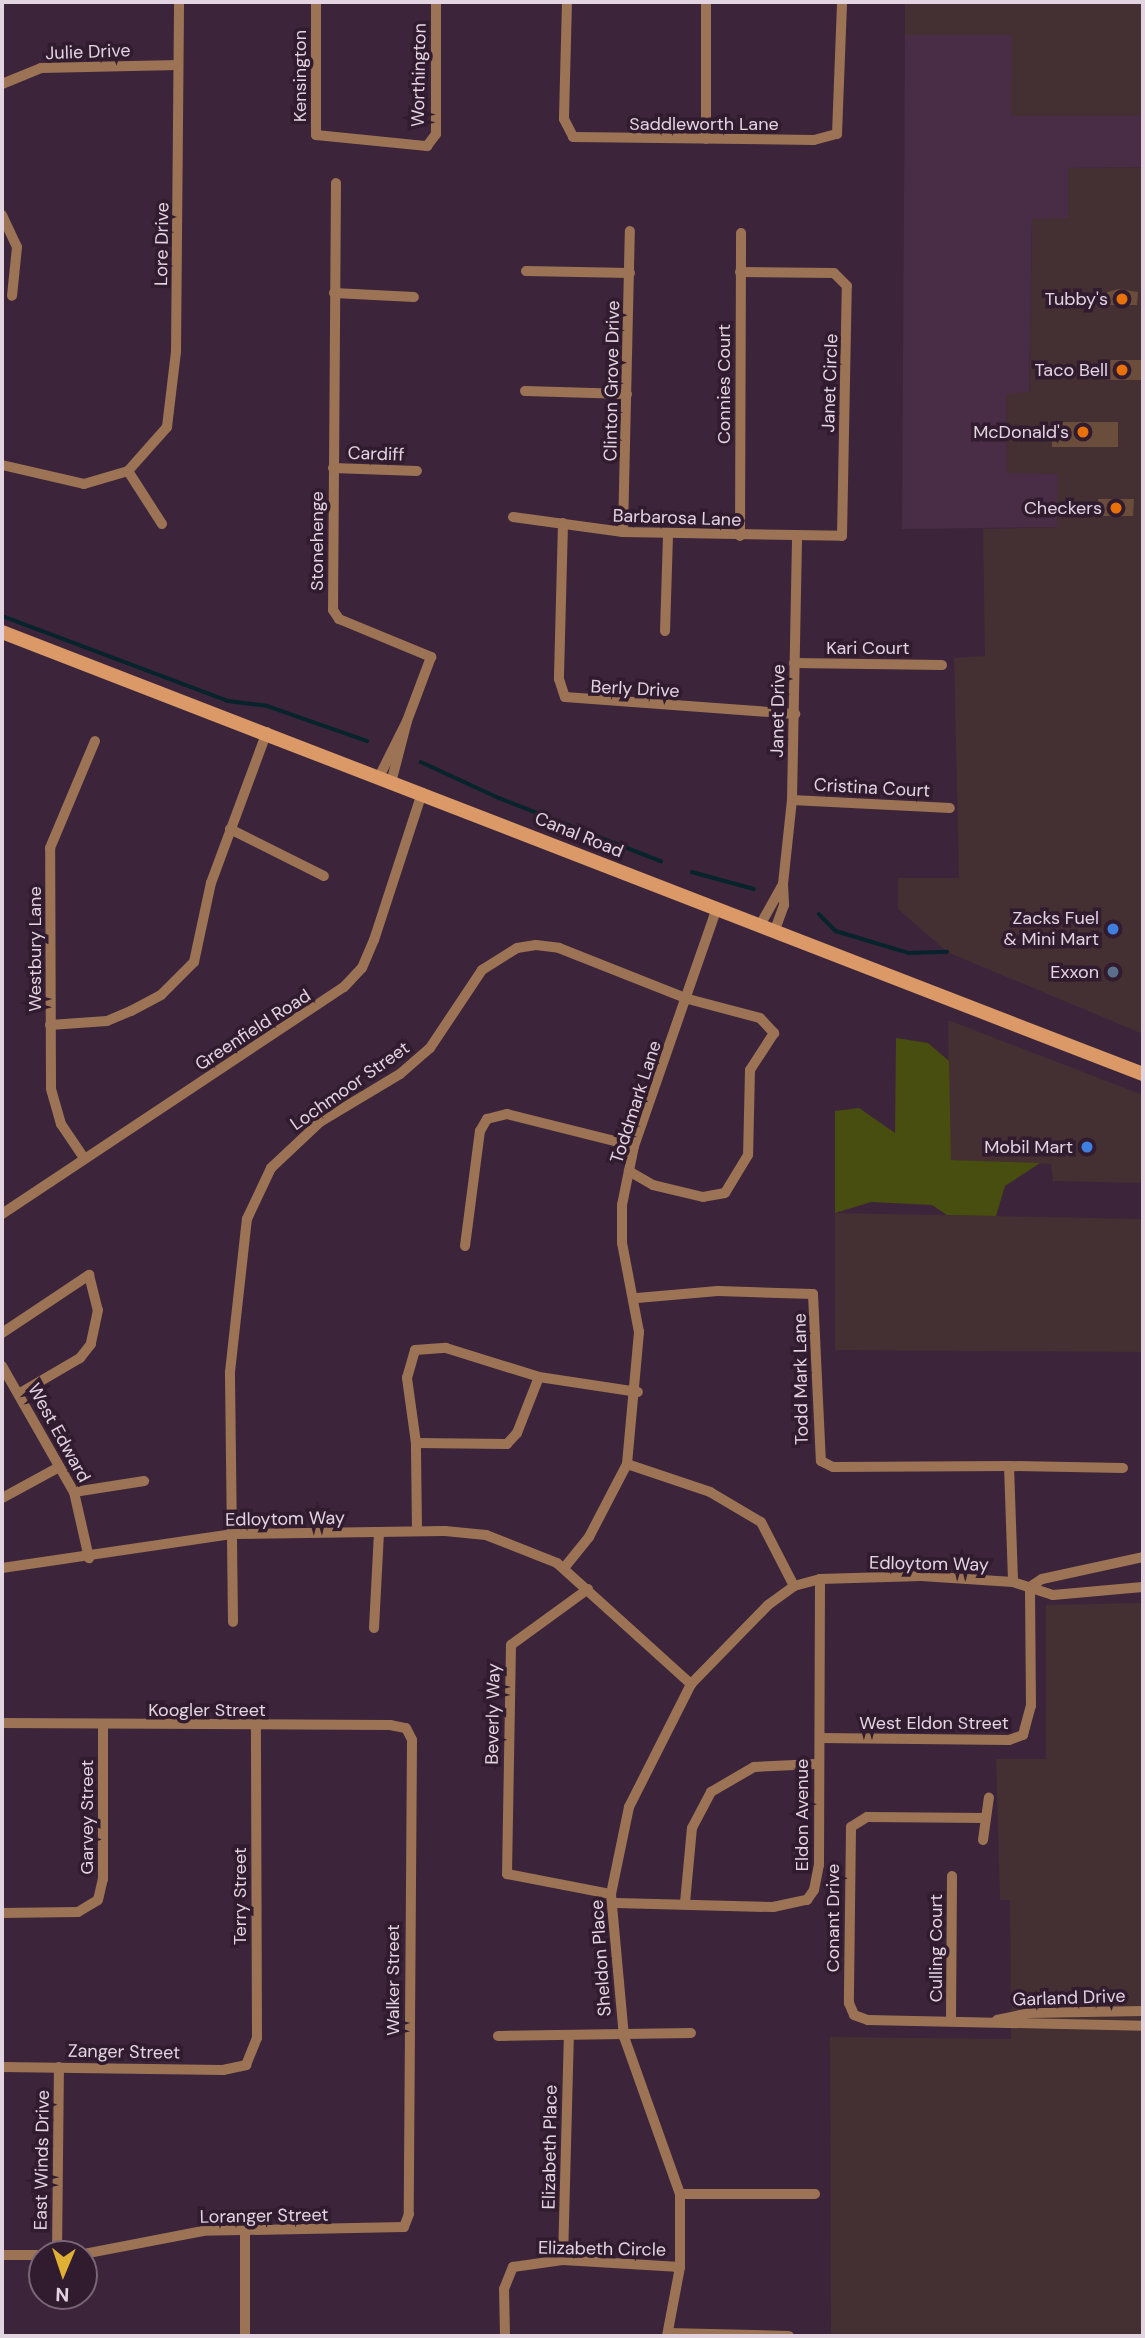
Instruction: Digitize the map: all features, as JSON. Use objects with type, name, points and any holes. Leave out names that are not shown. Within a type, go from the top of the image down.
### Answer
[{"type":"street","name":"Lore Drive","points":[[128,471],[157,443],[173,400],[179,2]]},
{"type":"street","name":"Kensington","points":[[316,2],[316,135],[329,141],[427,146]]},
{"type":"street","name":"Worthington","points":[[427,146],[436,134],[436,2]]},
{"type":"street","name":"Saddleworth Lane","points":[[567,2],[564,119],[573,137],[706,139],[835,138],[842,2]]},
{"type":"street","points":[[706,2],[706,139]]},
{"type":"street","name":"Julie Drive","points":[[2,84],[41,68],[178,65]]},
{"type":"street","name":"Stonehenge","points":[[336,183],[333,610],[339,619],[431,657],[408,721],[404,749],[386,777]]},
{"type":"street","points":[[2,215],[18,247],[12,296]]},
{"type":"street","name":"Clinton Grove Drive","points":[[623,532],[630,231]]},
{"type":"street","name":"Connies Court","points":[[740,536],[741,233]]},
{"type":"street","points":[[526,271],[631,273]]},
{"type":"street","name":"Janet Circle","points":[[740,272],[834,273],[847,286],[842,536]]},
{"type":"street","points":[[334,293],[414,297]]},
{"type":"street","points":[[525,391],[628,394]]},
{"type":"street","points":[[2,465],[84,484],[128,471],[162,524]]},
{"type":"street","name":"Cardiff","points":[[333,468],[417,471]]},
{"type":"street","name":"Barbarosa Lane","points":[[513,517],[623,532],[842,536]]},
{"type":"street","name":"Berly Drive","points":[[563,523],[559,679],[565,697],[795,714]]},
{"type":"street","points":[[665,631],[668,534]]},
{"type":"street","name":"Janet Drive","points":[[774,932],[784,905],[783,884],[792,800],[797,537]]},
{"type":"street","name":"Canal Road","points":[[2,632],[386,777],[716,911],[1143,1073]]},
{"type":"street","name":"Kari Court","points":[[794,663],[942,664]]},
{"type":"street","name":"Stonehenge","points":[[386,777],[391,745],[408,721]]},
{"type":"street","points":[[50,1025],[107,1021],[161,995],[181,977],[201,943],[211,883],[267,732]]},
{"type":"street","name":"Westbury Lane","points":[[84,1158],[54,1108],[50,1025],[51,848],[95,741]]},
{"type":"street","name":"Greenfield Road","points":[[2,1214],[344,987],[362,968],[374,940],[422,793]]},
{"type":"street","name":"Cristina Court","points":[[792,800],[950,808]]},
{"type":"street","points":[[230,829],[324,876]]},
{"type":"street","name":"Janet Drive","points":[[759,927],[783,884]]},
{"type":"street","name":"Toddmark Lane","points":[[638,1392],[637,1298],[622,1242],[629,1171],[634,1146],[688,999],[716,911]]},
{"type":"street","name":"Lochmoor Street","points":[[233,1622],[230,1372],[240,1261],[247,1219],[271,1168],[320,1122],[400,1074],[430,1048],[482,970],[517,948],[559,948],[688,999]]},
{"type":"street","points":[[629,1171],[653,1185],[702,1197],[725,1193],[748,1155],[750,1070],[774,1033],[760,1018],[688,999]]},
{"type":"street","points":[[465,1246],[480,1131],[487,1119],[507,1114],[634,1146]]},
{"type":"street","points":[[2,1333],[89,1275],[98,1310],[91,1344],[80,1357],[20,1393]]},
{"type":"street","name":"Todd Mark Lane","points":[[637,1298],[718,1291],[813,1294],[821,1461],[833,1467],[1009,1466]]},
{"type":"street","points":[[417,1531],[416,1443],[407,1378],[415,1350],[446,1349],[539,1377],[638,1392],[628,1464],[589,1537],[564,1568]]},
{"type":"street","name":"West Edward","points":[[2,1366],[20,1393],[74,1492],[89,1558]]},
{"type":"street","points":[[416,1443],[507,1444],[517,1433],[539,1377]]},
{"type":"street","points":[[628,1464],[710,1492],[761,1522],[794,1586]]},
{"type":"street","points":[[1013,1582],[1009,1466],[1124,1468]]},
{"type":"street","points":[[2,1498],[59,1467]]},
{"type":"street","points":[[74,1492],[144,1481]]},
{"type":"street","name":"Edloytom Way","points":[[2,1568],[89,1558],[232,1534],[417,1531],[486,1535],[542,1553],[588,1589]]},
{"type":"street","points":[[374,1628],[379,1533]]},
{"type":"street","points":[[1030,1587],[1042,1578],[1143,1557]]},
{"type":"street","name":"Edloytom Way","points":[[794,1586],[820,1579],[921,1576],[1013,1582],[1053,1595],[1143,1587]]},
{"type":"street","name":"Eldon Avenue","points":[[614,1898],[747,1908],[807,1900],[819,1866],[816,1764],[820,1738],[820,1579]]},
{"type":"street","name":"Sheldon Place","points":[[668,2335],[680,2267],[680,2194],[624,2037],[614,1898],[629,1807],[691,1684],[745,1625],[794,1586]]},
{"type":"street","name":"West Eldon Street","points":[[820,1738],[1009,1740],[1023,1735],[1031,1706],[1030,1587]]},
{"type":"street","points":[[588,1589],[691,1684]]},
{"type":"street","name":"Beverly Way","points":[[588,1589],[511,1645],[508,1874],[614,1898]]},
{"type":"street","name":"Koogler Street","points":[[2,1723],[103,1726],[390,1725],[410,1732]]},
{"type":"street","name":"Garvey Street","points":[[2,1913],[68,1913],[94,1907],[103,1879],[103,1726]]},
{"type":"street","name":"Terry Street","points":[[246,2065],[257,2038],[256,1726]]},
{"type":"street","name":"Walker Street","points":[[404,2227],[409,2202],[410,1732]]},
{"type":"street","points":[[685,1903],[692,1828],[712,1792],[754,1767],[816,1764]]},
{"type":"street","points":[[983,1840],[989,1797]]},
{"type":"street","name":"Conant Drive","points":[[854,2015],[849,2003],[849,1835],[856,1822],[867,1817],[986,1818]]},
{"type":"street","name":"Culling Court","points":[[951,2020],[952,1876]]},
{"type":"street","name":"Garland Drive","points":[[997,2020],[1029,2013],[1143,2011]]},
{"type":"street","name":"Garland Drive","points":[[854,2015],[1143,2026]]},
{"type":"street","points":[[498,2036],[624,2037],[691,2033]]},
{"type":"street","name":"Elizabeth Place","points":[[564,2260],[569,2036]]},
{"type":"street","name":"Zanger Street","points":[[2,2067],[223,2070],[246,2065]]},
{"type":"street","name":"East Winds Drive","points":[[57,2240],[59,2067]]},
{"type":"street","points":[[680,2194],[815,2194]]},
{"type":"street","name":"Loranger Street","points":[[98,2251],[204,2231],[404,2227]]},
{"type":"street","points":[[245,2230],[245,2336]]},
{"type":"street","points":[[2,2255],[28,2255]]},
{"type":"street","name":"Elizabeth Circle","points":[[505,2336],[506,2273],[525,2263],[564,2260],[680,2267]]},
{"type":"street","points":[[668,2335],[789,2336]]},
{"type":"shaded area","points":[[905,2],[1143,2],[1143,116],[1010,116],[1012,35],[905,35]]},
{"type":"shaded area","points":[[905,35],[1012,35],[1011,116],[1143,116],[1143,167],[1068,168],[1068,218],[1032,219],[1029,392],[1006,394],[1007,473],[1058,474],[1057,527],[902,529]]},
{"type":"shaded area","points":[[1143,167],[1143,1034],[947,952],[898,909],[898,878],[959,878],[954,658],[985,656],[983,529],[1057,527],[1007,473],[1006,393],[1029,392],[1032,218],[1068,168]]},
{"type":"shaded area","points":[[948,1020],[1143,1095],[1143,1183],[1053,1181],[1051,1164],[950,1160]]},
{"type":"shaded area","points":[[835,1213],[1143,1219],[1143,1352],[835,1350]]},
{"type":"shaded area","points":[[1143,1603],[1143,2336],[831,2336],[830,2037],[1011,2039],[1010,1900],[1000,1900],[996,1759],[1046,1759],[1046,1605]]},
{"type":"green space","points":[[896,1038],[928,1043],[949,1061],[951,1160],[1040,1163],[1005,1186],[996,1216],[947,1215],[932,1205],[871,1202],[835,1213],[835,1111],[859,1108],[895,1133]]},
{"type":"building","name":"Tubby's","points":[[1119,289],[1138,292],[1137,305],[1107,305],[1107,292]]},
{"type":"building","name":"Taco Bell","points":[[1101,360],[1143,360],[1143,380],[1101,380]]},
{"type":"building","name":"McDonald's","points":[[1052,422],[1118,422],[1118,447],[1052,447]]},
{"type":"building","name":"Checkers","points":[[1098,499],[1134,499],[1133,516],[1098,516]]},
{"type":"waterway","points":[[2,616],[228,701],[267,706],[367,741]]},
{"type":"waterway","points":[[421,762],[499,798],[661,861]]},
{"type":"waterway","points":[[692,872],[754,889]]},
{"type":"waterway","points":[[819,914],[836,931],[909,953],[947,952]]},
{"type":"place","name":"Tubby's","points":[[1122,299]]},
{"type":"place","name":"Taco Bell","points":[[1122,370]]},
{"type":"place","name":"McDonald's","points":[[1083,432]]},
{"type":"place","name":"Checkers","points":[[1116,508]]},
{"type":"place","name":"Zacks Fuel & Mini Mart","points":[[1113,929]]},
{"type":"place","name":"Exxon","points":[[1113,972]]},
{"type":"place","name":"Mobil Mart","points":[[1087,1147]]}]
